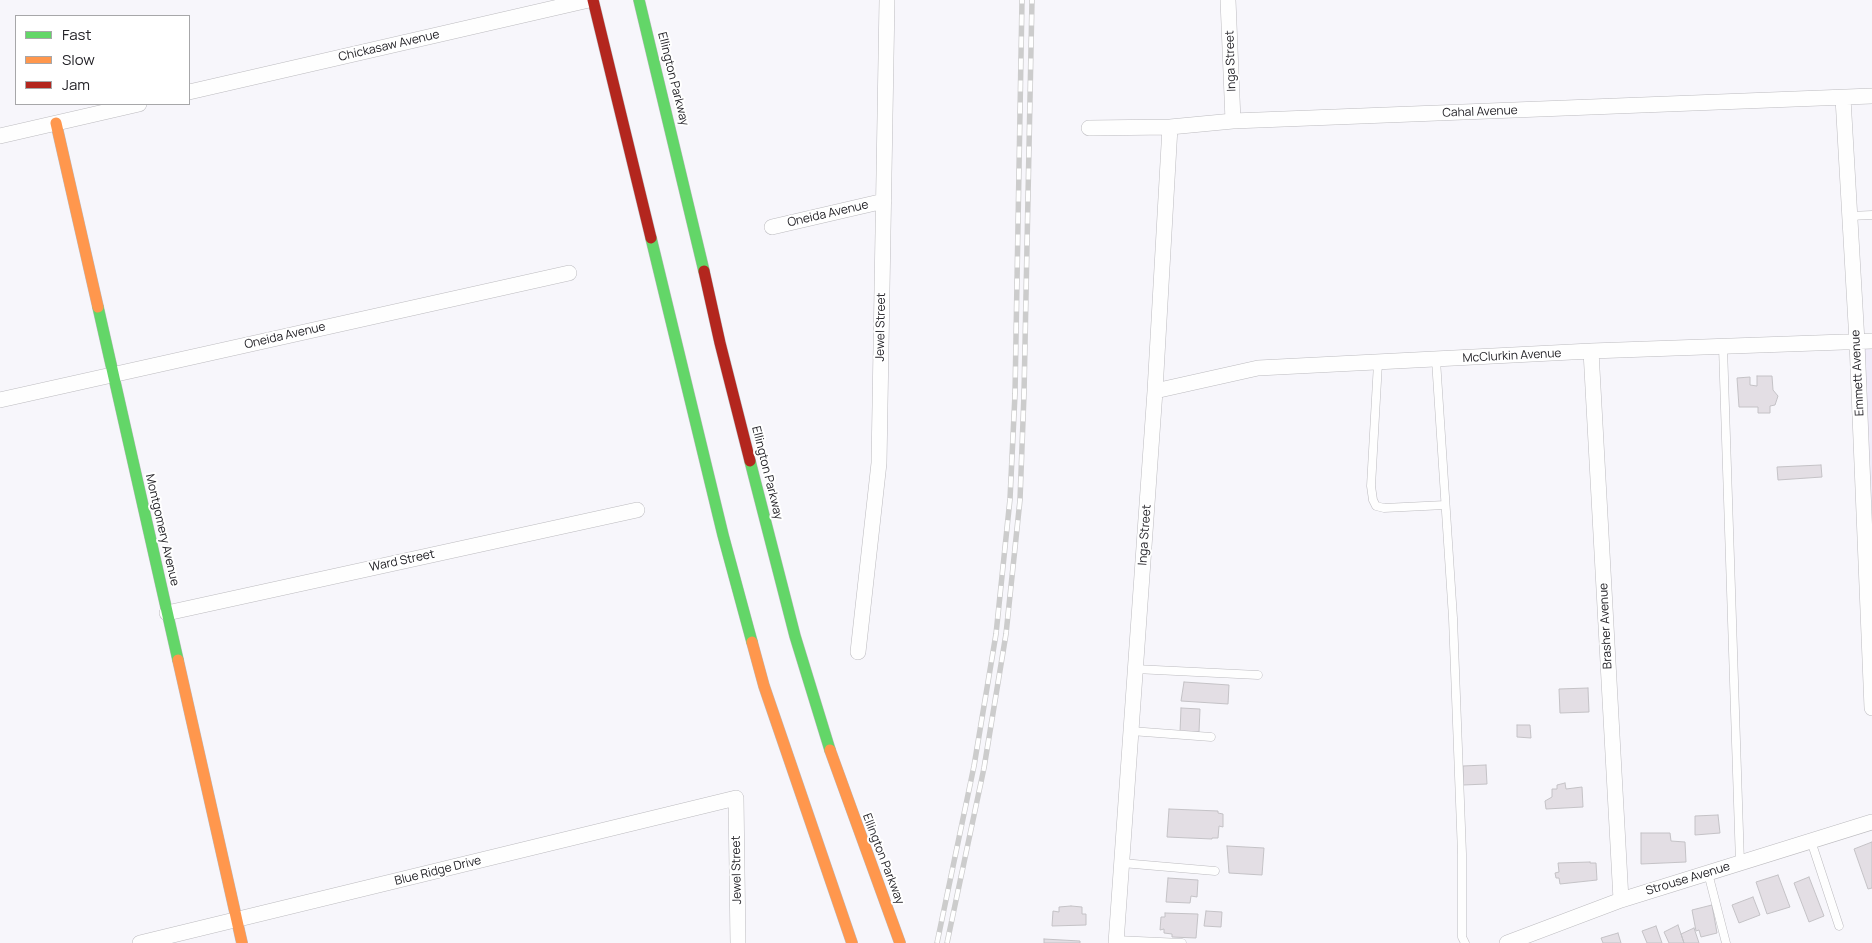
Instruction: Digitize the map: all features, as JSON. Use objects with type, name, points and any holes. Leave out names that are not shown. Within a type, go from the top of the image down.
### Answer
[{"type":"main road","points":[[594,0],[723,535],[761,677],[852,943]]},
{"type":"main road","name":"Ellington Parkway","points":[[639,0],[692,213],[720,343],[795,636],[840,782],[900,943]]},
{"type":"main road","name":"Montgomery Avenue","points":[[56,123],[242,943]]},
{"type":"street","name":"Jewel Street","points":[[858,652],[879,463],[887,0]]},
{"type":"street","name":"Inga Street","points":[[1228,0],[1233,121]]},
{"type":"street","name":"Chickasaw Avenue","points":[[190,92],[583,2]]},
{"type":"street","name":"Cahal Avenue","points":[[1089,128],[1170,127],[1233,121],[1872,96]]},
{"type":"street","name":"Emmett Avenue","points":[[1843,98],[1850,216],[1864,342],[1872,708]]},
{"type":"street","points":[[0,136],[135,105]]},
{"type":"street","name":"Inga Street","points":[[1116,942],[1155,391],[1170,127]]},
{"type":"street","name":"Oneida Avenue","points":[[772,228],[884,201]]},
{"type":"street","name":"Oneida Avenue","points":[[0,400],[569,273]]},
{"type":"street","name":"McClurkin Avenue","points":[[1155,391],[1258,368],[1591,351],[1864,342]]},
{"type":"street","name":"Brasher Avenue","points":[[1591,351],[1621,900]]},
{"type":"street","name":"Ward Street","points":[[167,613],[637,510]]},
{"type":"street","name":"Jewel Street","points":[[736,798],[738,943]]},
{"type":"street","name":"Blue Ridge Drive","points":[[140,943],[736,798]]},
{"type":"street","name":"Strouse Avenue","points":[[1507,943],[1621,900],[1872,822]]},
{"type":"lane","points":[[1850,216],[1872,215]]},
{"type":"lane","points":[[1723,346],[1740,863]]},
{"type":"lane","points":[[1436,360],[1453,618],[1462,937],[1465,943]]},
{"type":"lane","points":[[1378,363],[1372,486],[1373,500],[1376,506],[1384,508],[1446,504]]},
{"type":"lane","points":[[1135,668],[1258,675]]},
{"type":"lane","points":[[1131,731],[1211,737]]},
{"type":"lane","points":[[1811,841],[1839,926]]},
{"type":"lane","points":[[1122,863],[1215,871]]},
{"type":"lane","points":[[1708,873],[1726,943]]},
{"type":"lane","points":[[1116,942],[1182,943]]},
{"type":"shaded area","points":[[1864,348],[1872,348],[1872,522]]},
{"type":"building","points":[[1757,376],[1772,376],[1773,390],[1778,396],[1775,405],[1770,406],[1770,413],[1758,413],[1758,407],[1739,407],[1737,378],[1750,377],[1750,385],[1757,386]]},
{"type":"building","points":[[1821,465],[1822,477],[1778,480],[1777,467]]},
{"type":"building","points":[[1184,682],[1229,685],[1228,704],[1181,701]]},
{"type":"building","points":[[1588,688],[1589,712],[1560,713],[1559,689]]},
{"type":"building","points":[[1181,708],[1200,709],[1199,732],[1180,732]]},
{"type":"building","points":[[1517,725],[1530,725],[1531,738],[1517,737]]},
{"type":"building","points":[[1486,765],[1487,784],[1463,785],[1463,766]]},
{"type":"building","points":[[1565,783],[1566,789],[1582,787],[1583,807],[1546,809],[1545,801],[1552,797],[1552,789],[1557,789],[1557,785]]},
{"type":"building","points":[[1169,809],[1218,811],[1218,813],[1223,814],[1223,827],[1219,826],[1218,838],[1167,837]]},
{"type":"building","points":[[1718,815],[1720,833],[1695,835],[1695,816]]},
{"type":"building","points":[[1641,833],[1670,833],[1671,841],[1685,842],[1686,862],[1641,864]]},
{"type":"building","points":[[1872,842],[1872,888],[1868,889],[1854,849]]},
{"type":"building","points":[[1227,846],[1264,848],[1262,875],[1229,873]]},
{"type":"building","points":[[1558,863],[1596,863],[1597,880],[1560,884],[1559,878],[1556,878],[1555,873],[1559,872]]},
{"type":"building","points":[[1778,875],[1790,907],[1767,914],[1756,882]]},
{"type":"building","points":[[1809,877],[1824,916],[1809,922],[1794,883]]},
{"type":"building","points":[[1168,878],[1198,880],[1197,897],[1191,896],[1190,903],[1166,902]]},
{"type":"building","points":[[1753,897],[1760,915],[1739,923],[1732,905]]},
{"type":"building","points":[[1712,905],[1717,933],[1701,937],[1699,930],[1696,931],[1692,910]]},
{"type":"building","points":[[1059,907],[1082,907],[1082,914],[1086,914],[1086,925],[1052,926],[1053,911],[1059,912]]},
{"type":"building","points":[[1206,911],[1222,912],[1221,927],[1204,926]]},
{"type":"building","points":[[1165,913],[1198,914],[1196,938],[1172,937],[1172,934],[1164,933],[1164,929],[1160,930],[1161,917],[1165,917]]},
{"type":"building","points":[[1678,925],[1684,943],[1669,943],[1664,932]]},
{"type":"building","points":[[1656,926],[1662,943],[1647,943],[1642,931]]},
{"type":"building","points":[[1694,928],[1699,943],[1684,943],[1681,934]]},
{"type":"building","points":[[1618,933],[1621,943],[1603,943],[1601,938]]},
{"type":"building","points":[[1044,939],[1080,941],[1080,943],[1044,943]]},
{"type":"railway","points":[[937,943],[974,766],[996,634],[1010,499],[1015,394],[1022,0]]},
{"type":"railway","points":[[947,943],[984,768],[1006,634],[1020,500],[1032,0]]},
{"type":"traffic: fast","points":[[639,0],[704,271]]},
{"type":"traffic: fast","points":[[651,238],[723,535],[752,642]]},
{"type":"traffic: fast","points":[[98,307],[178,660]]},
{"type":"traffic: fast","points":[[750,461],[795,636],[830,750]]},
{"type":"traffic: slow","points":[[56,123],[98,307]]},
{"type":"traffic: slow","points":[[752,642],[764,686],[852,943]]},
{"type":"traffic: slow","points":[[178,660],[242,943]]},
{"type":"traffic: slow","points":[[830,750],[900,943]]},
{"type":"traffic: jam","points":[[593,0],[651,238]]},
{"type":"traffic: jam","points":[[704,271],[750,461]]}]
